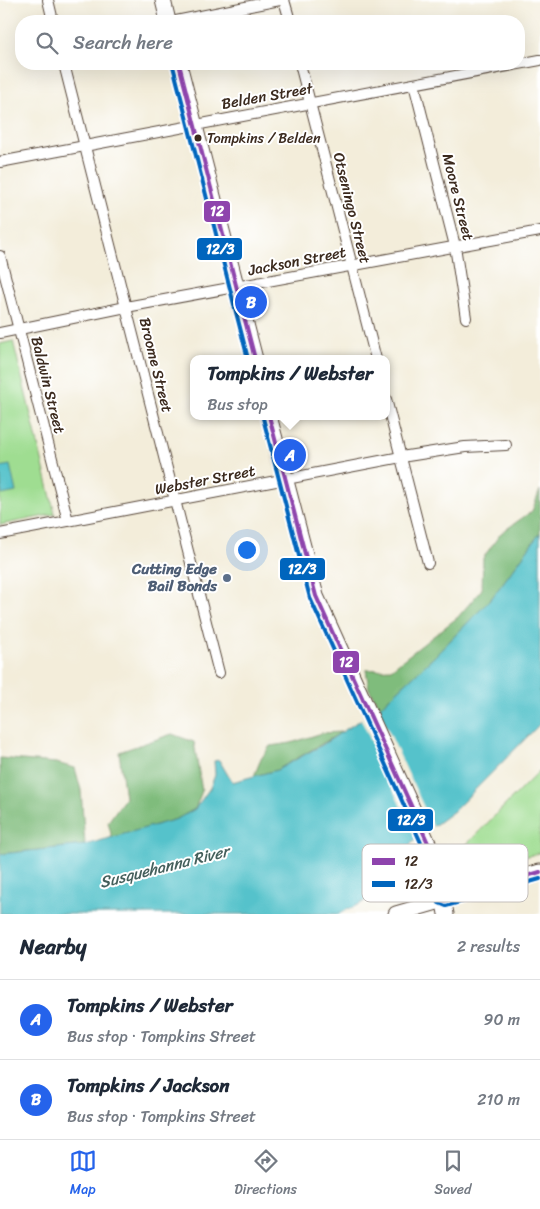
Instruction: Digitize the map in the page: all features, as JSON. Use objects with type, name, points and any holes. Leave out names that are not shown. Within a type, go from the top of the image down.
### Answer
[{"type":"main road","points":[[163,0],[167,15]]},
{"type":"main road","points":[[181,70],[254,355]]},
{"type":"main road","points":[[270,420],[316,596],[428,844]]},
{"type":"main road","points":[[528,876],[540,872]]},
{"type":"main road","points":[[396,914],[445,907],[459,902]]},
{"type":"street","points":[[48,0],[52,15]]},
{"type":"street","points":[[206,15],[280,0]]},
{"type":"street","points":[[284,0],[288,15]]},
{"type":"street","name":"Belden Street","points":[[525,63],[540,60]]},
{"type":"street","name":"Broome Street","points":[[66,70],[219,673]]},
{"type":"street","name":"Otseningo Street","points":[[302,70],[375,355]]},
{"type":"street","name":"Belden Street","points":[[0,162],[488,70]]},
{"type":"street","name":"Moore Street","points":[[414,84],[455,246],[466,318]]},
{"type":"street","name":"Jackson Street","points":[[0,333],[126,307],[540,231]]},
{"type":"street","name":"Baldwin Street","points":[[0,256],[68,521]]},
{"type":"street","points":[[390,414],[428,563]]},
{"type":"street","name":"Webster Street","points":[[0,534],[401,457],[465,446],[506,445]]},
{"type":"green space","points":[[13,341],[55,514],[0,525],[0,344]]},
{"type":"green space","points":[[540,490],[540,533],[491,599],[434,657],[380,707],[369,689],[366,670],[391,669],[458,617],[482,589],[483,558],[501,533],[532,511]]},
{"type":"green space","points":[[342,732],[277,770],[254,776],[261,759],[270,746],[291,743],[322,733]]},
{"type":"green space","points":[[172,734],[194,742],[202,791],[195,809],[177,819],[112,838],[108,822],[125,798],[119,752]]},
{"type":"green space","points":[[0,758],[56,763],[75,768],[81,790],[85,845],[0,854]]},
{"type":"green space","points":[[540,770],[540,853],[528,856],[528,844],[467,844]]},
{"type":"water","points":[[10,465],[16,492],[2,495],[0,467]]},
{"type":"water","name":"Susquehanna River","points":[[540,533],[540,724],[454,811],[411,844],[362,844],[362,902],[364,902],[339,914],[0,914],[0,854],[85,845],[177,819],[195,809],[210,788],[215,775],[214,761],[219,760],[232,782],[277,770],[322,745],[380,707],[434,657],[491,599]]},
{"type":"pier","points":[[377,706],[434,829],[417,842],[360,717]]},
{"type":"transit line","name":"12/3","points":[[174,70],[247,355]]},
{"type":"transit line","name":"12","points":[[181,70],[254,355]]},
{"type":"transit line","name":"12/3","points":[[264,420],[310,598],[422,844]]},
{"type":"transit line","name":"12","points":[[270,420],[316,596],[428,844]]},
{"type":"transit line","name":"12","points":[[528,876],[540,872]]},
{"type":"transit line","name":"12/3","points":[[528,882],[540,879]]},
{"type":"transit line","name":"12/3","points":[[439,902],[446,906],[460,902]]},
{"type":"place","name":"Tompkins / Belden","points":[[198,138]]},
{"type":"place","name":"Tompkins / Jackson","points":[[251,302]]},
{"type":"place","name":"Tompkins / Webster","points":[[290,455]]},
{"type":"place","name":"Cutting Edge Bail Bonds","points":[[227,578]]}]
